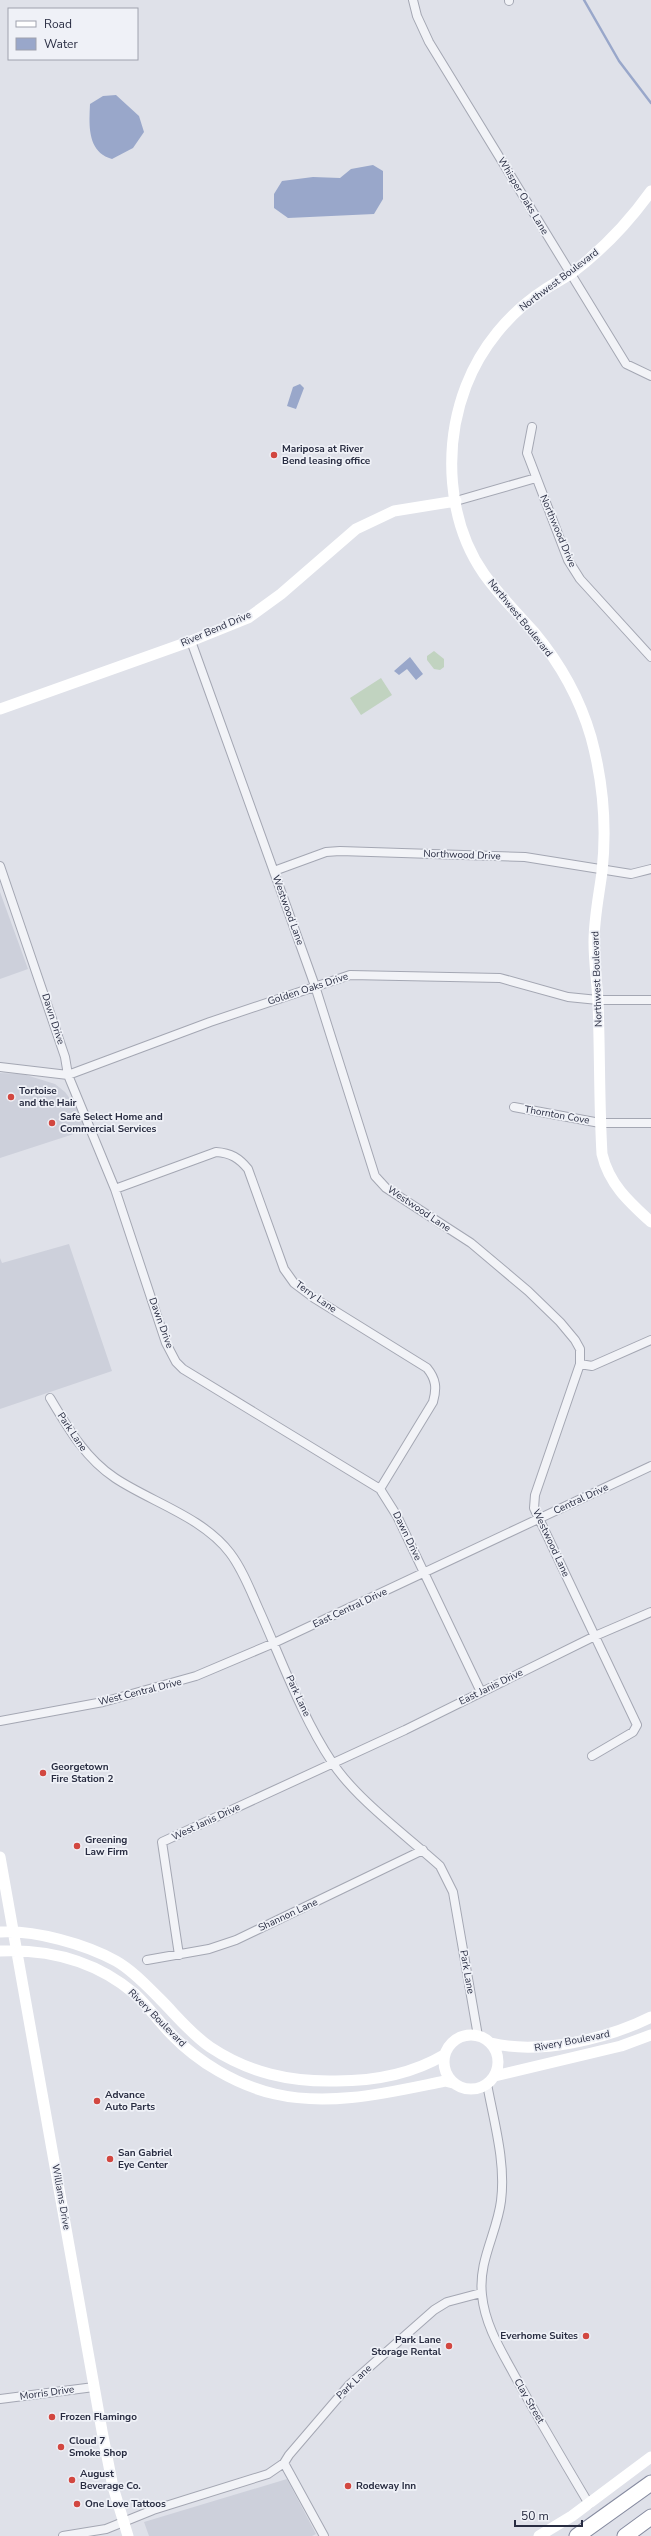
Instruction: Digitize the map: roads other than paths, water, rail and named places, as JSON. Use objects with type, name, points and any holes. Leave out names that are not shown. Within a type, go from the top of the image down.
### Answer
[{"type":"highway","points":[[577,2536],[651,2483]]},
{"type":"highway","points":[[625,2536],[651,2517]]},
{"type":"street","name":"Whisper Oaks Lane","points":[[413,0],[417,16],[429,42],[626,364],[651,376]]},
{"type":"street","name":"Northwest Boulevard","points":[[651,191],[625,224],[571,274],[542,291],[512,316],[486,348],[472,373],[459,407],[453,439],[452,476],[456,501],[468,543],[482,571],[496,591],[536,635],[556,662],[583,715],[596,756],[602,791],[605,826],[602,870],[594,937],[598,1000],[602,1154],[609,1176],[621,1194],[651,1222]]},
{"type":"street","name":"Northwood Drive","points":[[532,427],[527,452],[572,567],[651,657]]},
{"type":"street","points":[[456,501],[536,478]]},
{"type":"street","name":"River Bend Drive","points":[[0,709],[191,641],[248,618],[281,594],[356,528],[394,511],[456,501]]},
{"type":"street","name":"Westwood Lane","points":[[191,641],[315,986],[375,1176],[386,1188],[471,1244],[528,1291],[560,1322],[575,1340],[580,1349],[580,1364],[535,1495],[534,1508],[638,1725],[633,1732],[592,1756]]},
{"type":"street","name":"Northwood Drive","points":[[274,871],[326,852],[525,857],[631,874],[651,869]]},
{"type":"street","name":"Dawn Drive","points":[[0,866],[65,1056],[68,1075],[115,1189],[166,1343],[176,1362],[183,1369],[380,1489],[397,1516],[482,1692]]},
{"type":"street","name":"Golden Oaks Drive","points":[[0,1066],[68,1075],[315,986],[350,975],[369,974],[500,978],[568,997],[598,1000],[651,1000]]},
{"type":"street","name":"Thornton Cove","points":[[514,1107],[600,1123],[651,1123]]},
{"type":"street","name":"Terry Lane","points":[[115,1189],[211,1154],[227,1153],[237,1157],[248,1169],[284,1269],[294,1283],[314,1298],[427,1368],[434,1376],[436,1386],[433,1402],[380,1489]]},
{"type":"street","points":[[580,1364],[592,1366],[651,1340]]},
{"type":"street","name":"Park Lane","points":[[50,1398],[85,1452],[101,1467],[115,1478],[181,1514],[214,1537],[230,1553],[248,1585],[274,1643],[332,1762],[345,1781],[440,1866],[453,1892],[478,2036]]},
{"type":"street","name":"Central Drive","points":[[425,1573],[651,1466]]},
{"type":"street","name":"East Central Drive","points":[[274,1643],[425,1573]]},
{"type":"street","name":"East Janis Drive","points":[[332,1762],[482,1692],[595,1636],[651,1612]]},
{"type":"street","name":"West Central Drive","points":[[0,1721],[103,1702],[181,1682],[274,1643]]},
{"type":"street","name":"West Janis Drive","points":[[179,1955],[162,1842],[332,1762]]},
{"type":"street","name":"Shannon Lane","points":[[147,1960],[179,1955],[236,1940],[423,1850]]},
{"type":"street","name":"Williams Drive","points":[[0,1857],[6,1931],[16,1950],[113,2487],[128,2536]]},
{"type":"street","name":"Rivery Boulevard","points":[[6,1931],[79,1945],[117,1962],[160,1999],[209,2046],[256,2071],[306,2082],[352,2081],[392,2075],[419,2068],[444,2055]]},
{"type":"street","name":"Rivery Boulevard","points":[[0,1951],[16,1950],[49,1953],[70,1958],[113,1978],[135,1994],[171,2034],[197,2057],[222,2073],[275,2094],[308,2098],[343,2098],[445,2081],[453,2083]]},
{"type":"street","name":"Rivery Boulevard","points":[[491,2044],[516,2049],[544,2048],[624,2031],[651,2017]]},
{"type":"street","points":[[624,2031],[632,2044]]},
{"type":"street","points":[[468,2035],[478,2036],[491,2044],[498,2062],[495,2076],[487,2084],[478,2088],[467,2089],[453,2083],[444,2069],[444,2055],[456,2039],[468,2035]]},
{"type":"street","name":"Rivery Boulevard","points":[[495,2076],[632,2044],[651,2035]]},
{"type":"street","points":[[481,2294],[488,2245],[501,2202],[503,2177],[487,2084]]},
{"type":"street","name":"Park Lane","points":[[63,2536],[106,2529],[153,2510],[268,2474],[284,2463],[289,2455],[349,2385],[434,2310],[447,2302],[481,2294]]},
{"type":"street","name":"Clay Street","points":[[481,2294],[485,2314],[492,2332],[589,2504]]},
{"type":"street","name":"Morris Drive","points":[[0,2399],[94,2387]]},
{"type":"street","points":[[539,2536],[589,2504],[651,2458]]},
{"type":"street","points":[[284,2463],[324,2536]]},
{"type":"water","points":[[116,95],[139,116],[144,132],[133,148],[112,159],[98,150],[91,137],[90,104],[103,96]]},
{"type":"water","points":[[373,165],[383,171],[383,199],[374,214],[288,218],[274,208],[274,194],[282,181],[313,177],[340,178],[351,169]]},
{"type":"water","points":[[300,384],[304,388],[296,409],[287,406],[293,387]]},
{"type":"water","points":[[410,657],[423,674],[416,680],[407,669],[399,675],[394,671]]},
{"type":"waterway","points":[[584,0],[619,61],[651,103]]},
{"type":"place","name":"Mariposa at River Bend leasing office","points":[[274,455]]},
{"type":"place","name":"Tortoise and the Hair","points":[[11,1097]]},
{"type":"place","name":"Safe Select Home and Commercial Services","points":[[52,1123]]},
{"type":"place","name":"Georgetown Fire Station 2","points":[[43,1773]]},
{"type":"place","name":"Greening Law Firm","points":[[77,1846]]},
{"type":"place","name":"Advance Auto Parts","points":[[97,2101]]},
{"type":"place","name":"San Gabriel Eye Center","points":[[110,2159]]},
{"type":"place","name":"Everhome Suites","points":[[586,2336]]},
{"type":"place","name":"Park Lane Storage Rental","points":[[449,2346]]},
{"type":"place","name":"Frozen Flamingo","points":[[52,2417]]},
{"type":"place","name":"Cloud 7 Smoke Shop","points":[[61,2447]]},
{"type":"place","name":"August Beverage Co.","points":[[72,2480]]},
{"type":"place","name":"Rodeway Inn","points":[[348,2486]]},
{"type":"place","name":"One Love Tattoos","points":[[77,2504]]}]
